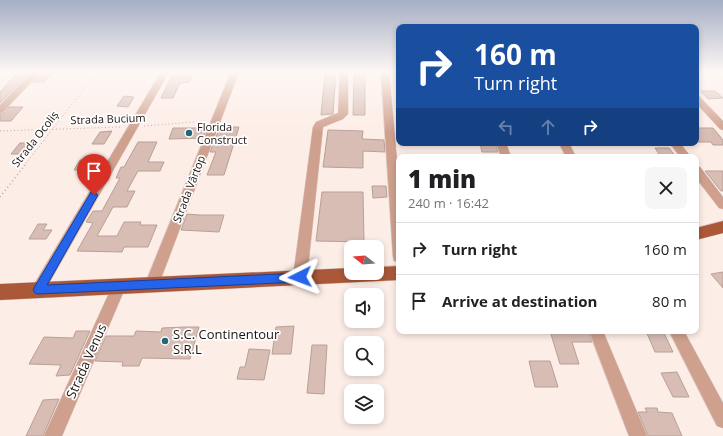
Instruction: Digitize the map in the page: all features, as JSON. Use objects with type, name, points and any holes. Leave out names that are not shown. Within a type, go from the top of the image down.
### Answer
[{"type":"main road","points":[[699,233],[723,228]]},
{"type":"main road","points":[[0,292],[396,273]]},
{"type":"street","points":[[0,110],[17,92]]},
{"type":"street","points":[[38,290],[153,92]]},
{"type":"street","name":"Strada Vârtop","points":[[152,284],[227,92]]},
{"type":"street","points":[[300,277],[318,127],[320,124],[340,117],[343,114],[344,92]]},
{"type":"street","points":[[387,92],[396,217]]},
{"type":"street","points":[[699,101],[723,127]]},
{"type":"street","points":[[677,146],[684,154]]},
{"type":"street","points":[[699,174],[723,205]]},
{"type":"street","name":"Strada Venus","points":[[53,436],[119,286]]},
{"type":"street","points":[[597,334],[638,436]]},
{"type":"street","points":[[678,334],[723,420]]},
{"type":"path","name":"Strada Ocoliș","points":[[0,197],[81,92]]},
{"type":"path","name":"Strada Bucium","points":[[0,131],[133,127],[216,120]]},
{"type":"building","points":[[0,92],[10,92],[0,103]]},
{"type":"building","points":[[164,92],[176,92],[173,98],[161,98]]},
{"type":"building","points":[[323,92],[335,92],[333,114],[321,115]]},
{"type":"building","points":[[354,92],[365,92],[365,115],[353,115]]},
{"type":"building","points":[[702,92],[717,92],[723,98],[708,99]]},
{"type":"building","points":[[124,96],[134,97],[128,107],[117,106]]},
{"type":"building","points":[[9,107],[23,107],[11,121],[0,121],[0,114],[4,113]]},
{"type":"building","points":[[220,127],[239,127],[224,175],[207,175],[216,152],[210,152]]},
{"type":"building","name":"Florida Construct","points":[[173,128],[207,128],[203,138],[169,139]]},
{"type":"building","points":[[699,128],[713,128],[723,140],[723,145],[713,145],[711,142],[699,142]]},
{"type":"building","points":[[328,130],[363,131],[362,139],[384,140],[385,152],[363,151],[363,168],[323,167]]},
{"type":"building","points":[[112,131],[104,144],[92,144],[100,132]]},
{"type":"building","points":[[138,142],[157,142],[148,162],[164,162],[160,171],[138,171],[127,191],[135,191],[127,207],[113,207],[97,236],[117,236],[124,222],[141,222],[140,225],[157,225],[148,247],[124,247],[122,252],[77,251],[93,223],[86,222],[93,211],[102,211],[120,178],[116,178],[121,167],[124,167]]},
{"type":"building","points":[[20,143],[32,143],[23,154],[11,154]]},
{"type":"building","points":[[481,146],[496,146],[498,152],[482,152]]},
{"type":"building","points":[[655,148],[669,148],[674,154],[659,154]]},
{"type":"building","points":[[80,160],[93,160],[87,170],[74,170]]},
{"type":"building","points":[[705,171],[723,171],[723,191],[721,191]]},
{"type":"building","points":[[372,186],[386,186],[387,197],[373,198]]},
{"type":"building","points":[[322,192],[363,192],[364,240],[316,241]]},
{"type":"building","points":[[187,214],[224,215],[219,232],[181,230]]},
{"type":"building","points":[[38,224],[47,224],[43,230],[52,230],[46,239],[29,239]]},
{"type":"building","points":[[723,272],[723,288],[711,274]]},
{"type":"building","points":[[294,326],[291,354],[272,354],[276,327]]},
{"type":"building","points":[[199,327],[190,359],[142,358],[139,366],[122,366],[123,362],[95,361],[106,336],[134,336],[136,331],[161,332],[162,328]]},
{"type":"building","points":[[76,331],[90,331],[70,375],[56,376],[61,365],[29,364],[44,337],[73,338]]},
{"type":"building","points":[[551,334],[589,334],[592,342],[572,342],[579,364],[560,364]]},
{"type":"building","points":[[647,334],[664,334],[673,352],[655,352]]},
{"type":"building","points":[[312,345],[327,345],[324,394],[307,393]]},
{"type":"building","points":[[249,349],[270,350],[264,380],[237,379],[240,367],[245,367]]},
{"type":"building","points":[[529,361],[550,361],[558,387],[535,387]]},
{"type":"building","points":[[677,372],[689,397],[673,397],[661,373]]},
{"type":"building","points":[[59,399],[43,436],[26,436],[43,400]]},
{"type":"building","points":[[645,408],[657,408],[658,412],[672,413],[682,436],[648,436],[638,412],[647,412]]},
{"type":"place","name":"Florida Construct","points":[[189,133]]},
{"type":"place","name":"S.C. Continentour S.R.L","points":[[165,341]]},
{"type":"route","points":[[94,195],[38,290],[300,277]]}]
